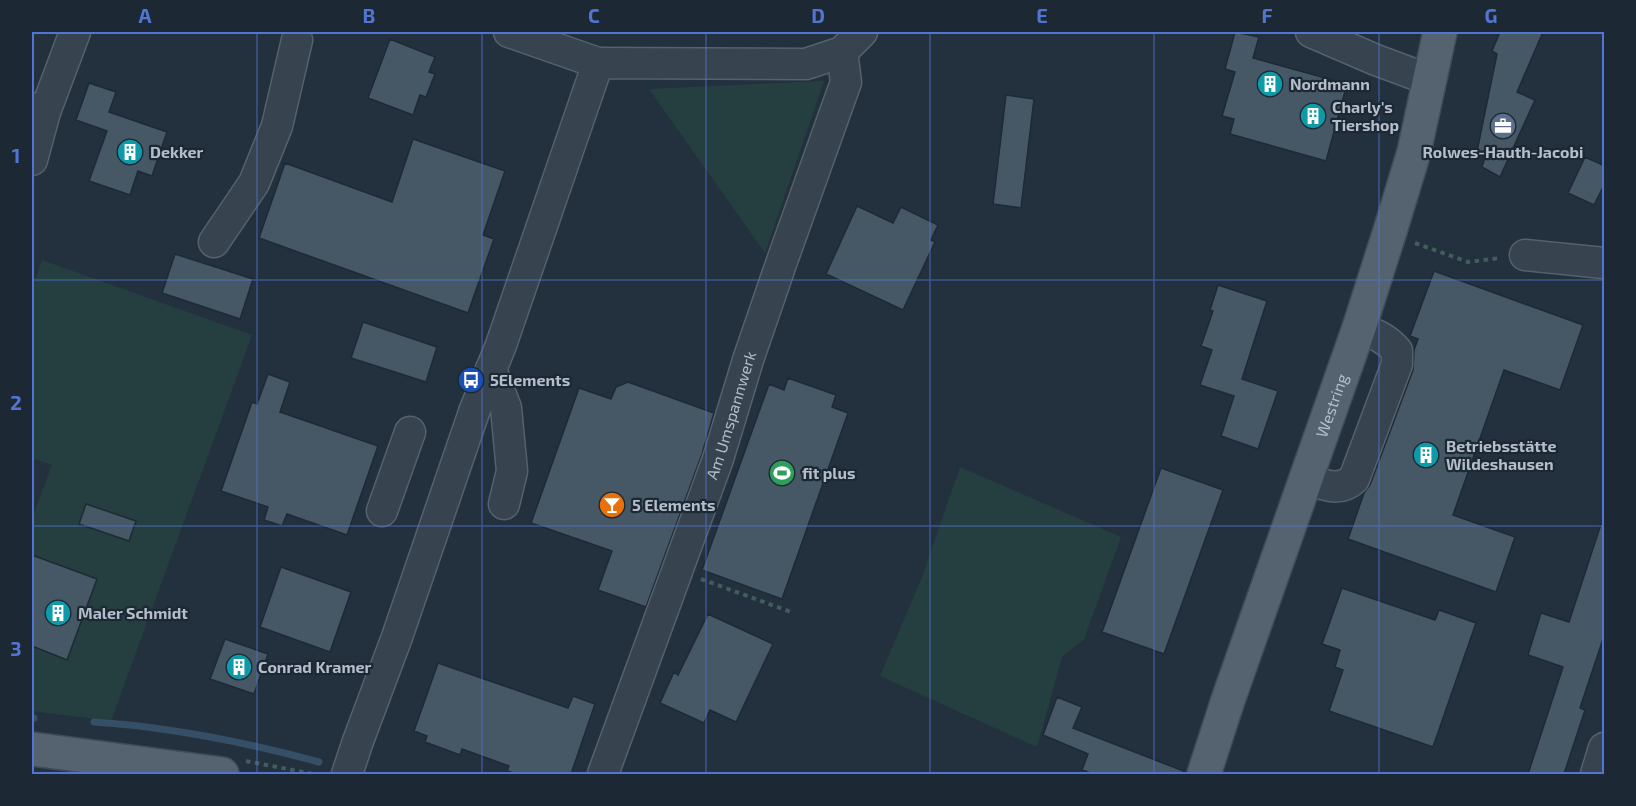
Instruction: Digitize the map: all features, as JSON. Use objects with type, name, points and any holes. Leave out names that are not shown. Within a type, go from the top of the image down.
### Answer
[{"type":"main road","name":"Westring","points":[[1204,774],[1359,328],[1390,231],[1414,152],[1440,32]]},
{"type":"main road","points":[[32,749],[222,774]]},
{"type":"street","points":[[32,160],[38,110],[75,32]]},
{"type":"street","name":"Am Umspannwerk","points":[[509,32],[598,63],[806,64],[852,42]]},
{"type":"street","points":[[1311,32],[1430,80]]},
{"type":"street","points":[[214,242],[254,183],[278,126],[297,40]]},
{"type":"street","name":"Am Umspannwerk","points":[[603,774],[718,459],[748,360],[846,82],[852,42]]},
{"type":"street","points":[[347,774],[397,637],[474,412],[501,345],[598,63]]},
{"type":"street","points":[[1525,255],[1605,262]]},
{"type":"street","points":[[1306,479],[1337,488],[1354,479],[1397,364],[1397,351],[1391,344],[1383,337],[1359,328]]},
{"type":"street","points":[[491,369],[507,408],[512,471],[504,504]]},
{"type":"street","points":[[382,511],[410,432]]},
{"type":"street","points":[[1596,774],[1605,748]]},
{"type":"path","points":[[1390,231],[1420,245],[1468,262],[1525,255]]},
{"type":"path","points":[[677,570],[790,612]]},
{"type":"green space","points":[[824,81],[765,253],[649,89]]},
{"type":"green space","points":[[42,260],[252,335],[111,721],[32,711],[32,518],[52,465],[32,458],[32,288]]},
{"type":"green space","points":[[960,467],[1121,537],[1084,639],[1062,657],[1037,747],[880,676],[922,577]]},
{"type":"building","points":[[1235,32],[1259,37],[1253,58],[1347,84],[1326,161],[1230,134],[1234,119],[1222,116],[1235,72],[1225,69]]},
{"type":"building","name":"Rolwes-Hauth-Jacobi","points":[[1500,32],[1543,32],[1517,92],[1535,100],[1500,177],[1482,167],[1486,154],[1477,151],[1497,54],[1492,51]]},
{"type":"building","points":[[390,39],[435,57],[429,72],[435,74],[426,97],[420,95],[413,115],[368,98]]},
{"type":"building","name":"Dekker","points":[[89,83],[116,92],[109,112],[167,132],[152,176],[138,171],[130,195],[89,181],[107,131],[76,120]]},
{"type":"building","points":[[1006,95],[1034,99],[1021,208],[993,204]]},
{"type":"building","points":[[413,139],[505,171],[483,235],[494,239],[468,313],[259,238],[285,163],[392,202]]},
{"type":"building","points":[[1585,157],[1605,166],[1605,183],[1594,205],[1568,193]]},
{"type":"building","points":[[857,206],[893,223],[901,207],[938,225],[931,240],[935,242],[903,310],[826,274]]},
{"type":"building","points":[[175,254],[253,279],[240,319],[162,293]]},
{"type":"building","name":"Betriebsstätte Wildeshausen","points":[[1434,271],[1583,325],[1560,390],[1504,370],[1453,515],[1515,537],[1496,592],[1348,539],[1413,370],[1414,350],[1418,339],[1410,336]]},
{"type":"building","points":[[1218,285],[1267,301],[1242,379],[1278,391],[1258,449],[1221,436],[1234,396],[1200,385],[1212,350],[1201,346],[1213,311],[1210,310]]},
{"type":"building","points":[[363,322],[437,347],[426,382],[351,358]]},
{"type":"building","points":[[268,374],[290,382],[280,412],[378,446],[347,535],[287,514],[282,526],[264,520],[268,507],[221,491],[252,402],[257,404]]},
{"type":"building","name":"fit plus","points":[[788,378],[836,395],[832,407],[848,413],[782,599],[702,570],[769,384],[784,390]]},
{"type":"building","name":"5 Elements","points":[[628,382],[714,413],[702,454],[646,607],[598,590],[612,551],[531,523],[579,388],[611,399],[616,387]]},
{"type":"building","points":[[1161,468],[1223,490],[1164,654],[1102,632]]},
{"type":"building","points":[[86,504],[136,521],[129,541],[79,524]]},
{"type":"building","points":[[1601,524],[1605,524],[1605,633],[1580,708],[1585,710],[1564,774],[1528,774],[1563,667],[1528,655],[1541,613],[1569,622]]},
{"type":"building","name":"Maler Schmidt","points":[[32,555],[97,579],[67,660],[32,646]]},
{"type":"building","points":[[281,567],[351,592],[330,652],[260,627]]},
{"type":"building","points":[[1342,588],[1435,620],[1439,610],[1476,623],[1433,747],[1329,711],[1343,670],[1335,667],[1340,650],[1322,644]]},
{"type":"building","points":[[708,614],[773,644],[736,722],[710,710],[704,723],[660,703],[674,672],[678,675]]},
{"type":"building","name":"Conrad Kramer","points":[[225,639],[268,654],[254,694],[210,679]]},
{"type":"building","points":[[438,663],[568,708],[573,696],[595,704],[571,774],[517,774],[507,771],[509,766],[462,749],[460,755],[425,742],[427,736],[414,731]]},
{"type":"building","points":[[1057,697],[1082,707],[1073,728],[1186,772],[1186,774],[1093,774],[1082,770],[1088,754],[1043,735]]},
{"type":"waterway","points":[[94,722],[208,736],[319,762]]},
{"type":"place","name":"Nordmann","points":[[1270,84]]},
{"type":"place","name":"Charly's Tiershop","points":[[1313,116]]},
{"type":"place","name":"Rolwes-Hauth-Jacobi","points":[[1503,126]]},
{"type":"place","name":"Dekker","points":[[130,152]]},
{"type":"place","name":"5Elements","points":[[471,380]]},
{"type":"place","name":"Betriebsstätte Wildeshausen","points":[[1426,455]]},
{"type":"place","name":"fit plus","points":[[782,473]]},
{"type":"place","name":"5 Elements","points":[[612,505]]},
{"type":"place","name":"Maler Schmidt","points":[[58,613]]},
{"type":"place","name":"Conrad Kramer","points":[[239,667]]}]
